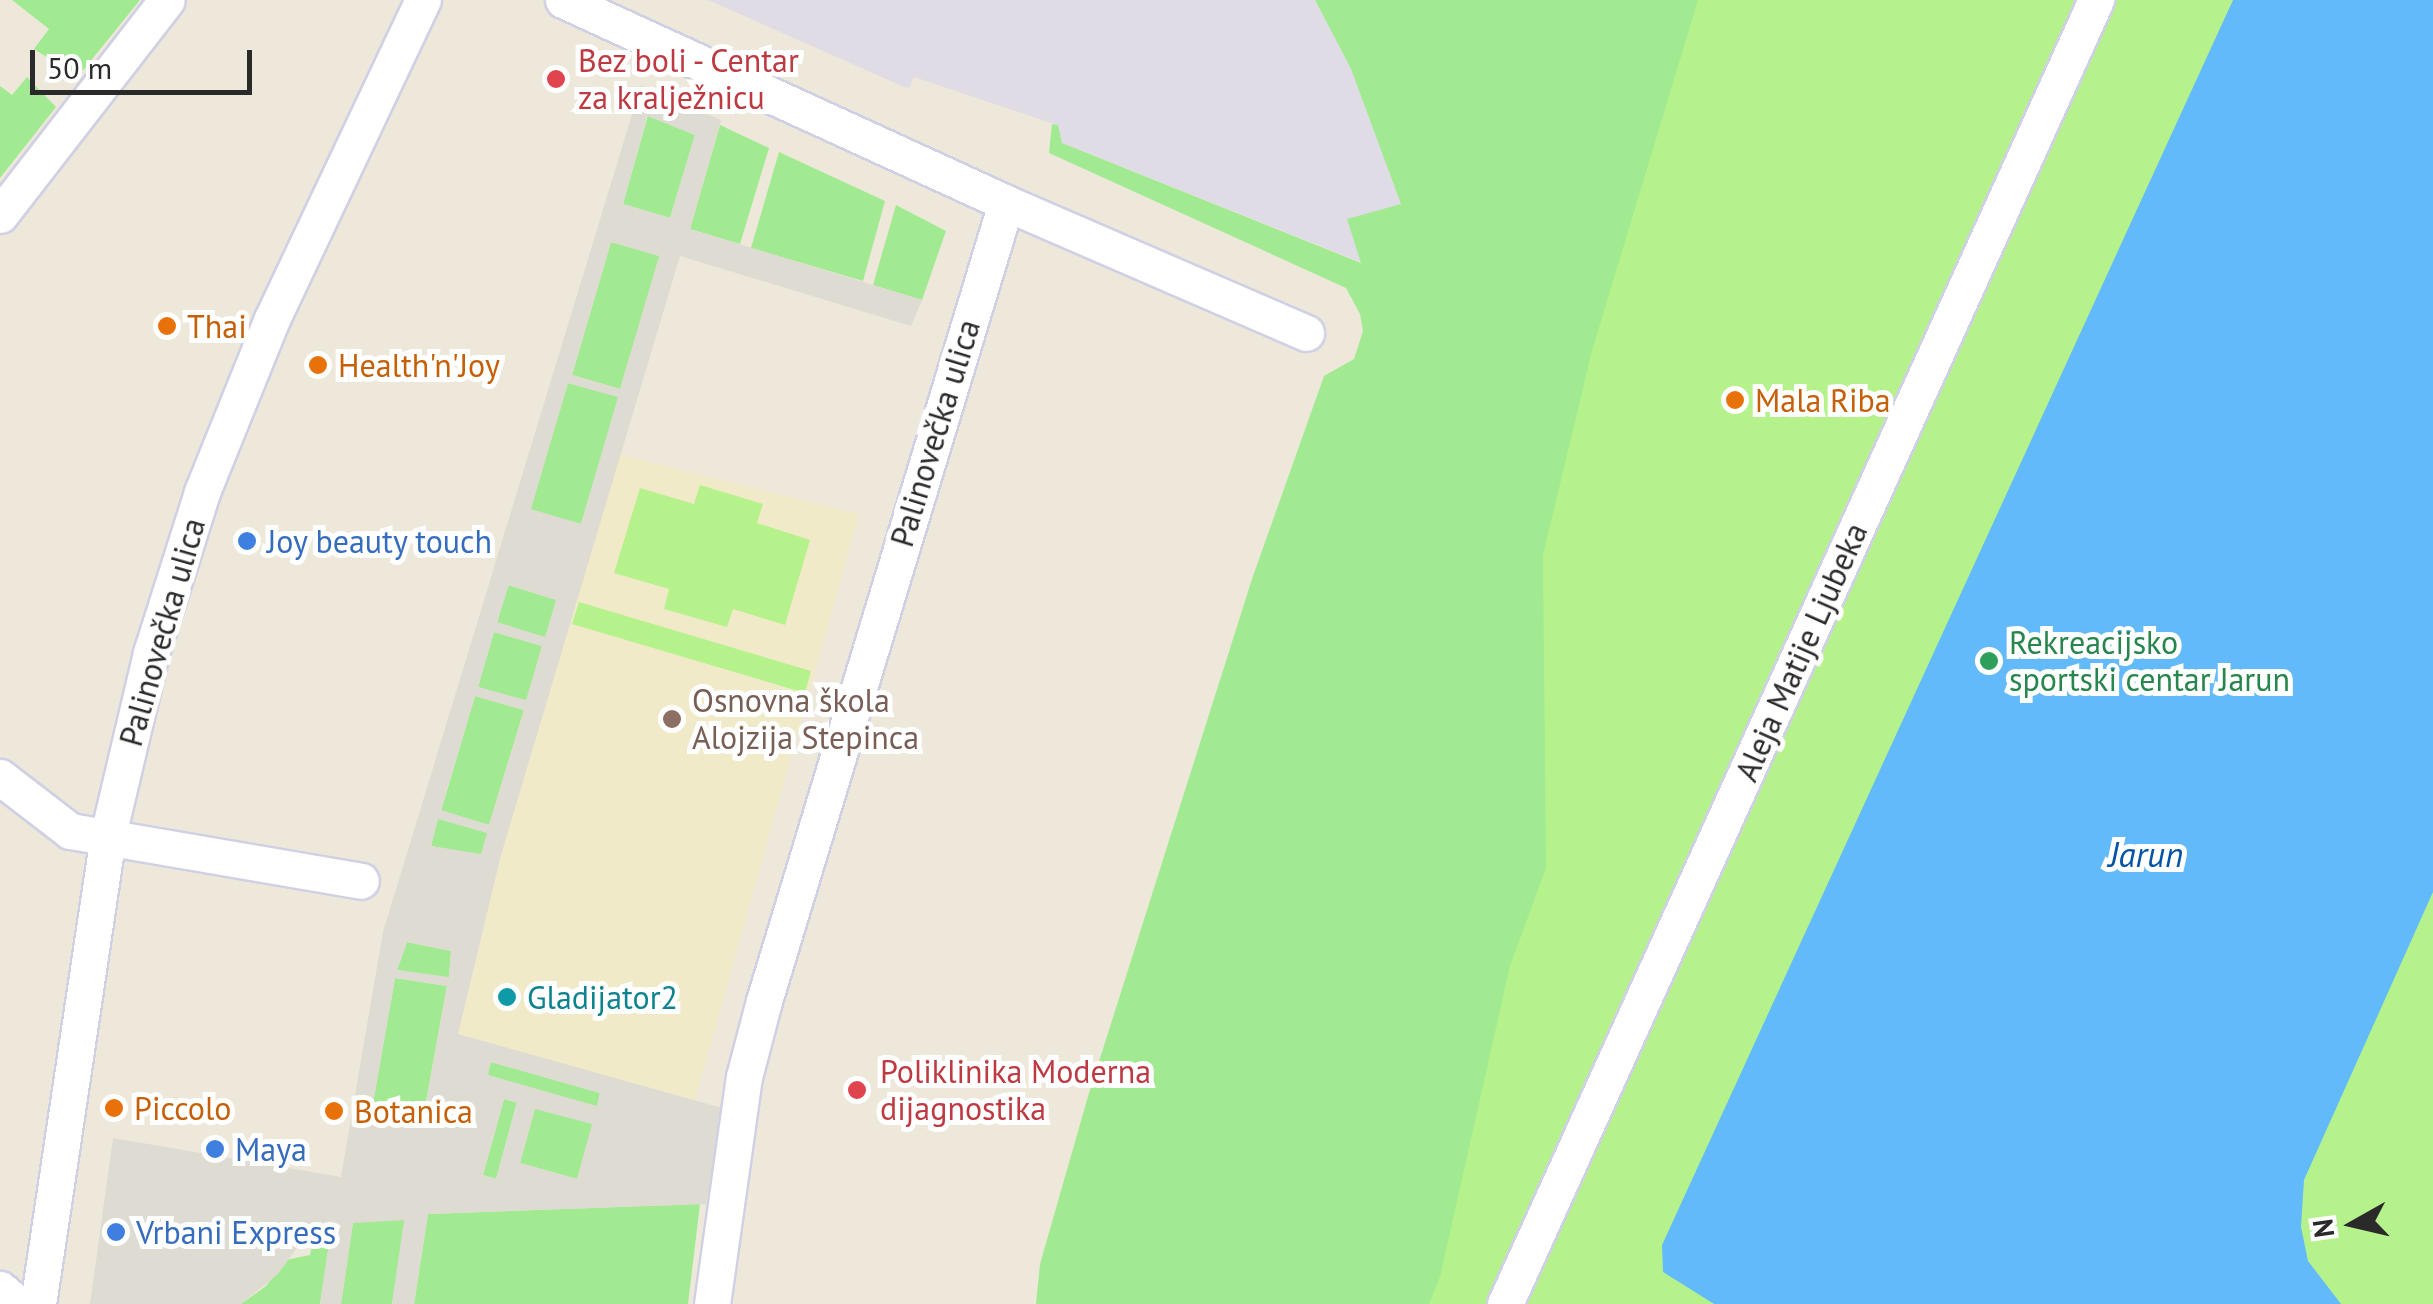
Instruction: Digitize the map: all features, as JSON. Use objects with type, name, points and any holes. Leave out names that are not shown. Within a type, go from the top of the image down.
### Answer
[{"type":"street","points":[[0,215],[167,0]]},
{"type":"street","name":"Palinovečka ulica","points":[[38,1304],[108,835],[151,653],[202,492],[272,319],[423,0]]},
{"type":"street","points":[[563,0],[1006,203],[1306,333]]},
{"type":"street","name":"Aleja Matije Ljubeka","points":[[1505,1304],[2096,0]]},
{"type":"street","name":"Palinovečka ulica","points":[[712,1304],[744,1077],[764,1001],[1006,203]]},
{"type":"street","points":[[0,777],[70,831],[361,882]]},
{"type":"street","points":[[0,1288],[18,1304]]},
{"type":"shaded area","points":[[708,0],[1315,0],[1351,69],[1402,204],[1363,263],[1062,143],[1057,125],[914,77],[909,88],[904,87]]},
{"type":"shaded area","points":[[641,85],[721,120],[690,229],[922,300],[911,326],[680,256],[501,855],[458,1034],[722,1108],[706,1204],[428,1214],[414,1304],[392,1304],[404,1220],[353,1223],[341,1304],[320,1304],[332,1221],[309,1231],[278,1274],[241,1304],[90,1304],[113,1138],[341,1177],[383,932]],"holes":[[[647,116],[695,135],[670,218],[623,204]],[[611,242],[659,256],[620,389],[572,375]],[[568,383],[618,397],[581,524],[531,509]],[[509,585],[556,600],[545,637],[497,622]],[[494,632],[542,646],[526,700],[478,687]],[[475,696],[524,710],[489,825],[441,810]],[[438,819],[487,833],[481,854],[431,846]],[[407,942],[451,951],[449,977],[397,970]],[[395,978],[447,986],[423,1118],[372,1109]],[[491,1062],[600,1093],[597,1106],[488,1075]],[[504,1099],[517,1103],[496,1179],[483,1175]],[[535,1109],[592,1124],[577,1179],[520,1163]]]},
{"type":"shaded area","name":"Osnovna škola Alojzija Stepinca","points":[[620,455],[859,514],[695,1100],[458,1035],[501,855]]},
{"type":"green space","points":[[12,0],[140,0],[80,74],[74,75],[34,49],[49,29]]},
{"type":"green space","points":[[1315,0],[1914,0],[1447,1304],[1036,1304],[1040,1264],[1089,1093],[1252,579],[1324,376],[1354,359],[1363,331],[1360,314],[1346,288],[1049,153],[1052,124],[1058,125],[1062,143],[1361,263],[1347,219],[1401,204],[1351,69]]},
{"type":"green space","name":"Rekreacijsko sportski centar Jarun","points":[[1698,0],[2433,0],[2433,1304],[1429,1304],[1440,1277],[1510,966],[1546,868],[1543,555],[1592,351]]},
{"type":"green space","points":[[27,77],[56,107],[0,178],[0,86],[12,95]]},
{"type":"green space","points":[[648,115],[695,135],[670,218],[623,204]]},
{"type":"green space","points":[[720,125],[769,148],[740,244],[690,229]]},
{"type":"green space","points":[[779,152],[885,201],[863,281],[751,248]]},
{"type":"green space","points":[[896,205],[946,231],[922,300],[873,285]]},
{"type":"green space","points":[[611,242],[660,256],[620,389],[572,375]]},
{"type":"green space","points":[[568,383],[619,397],[581,524],[530,510]]},
{"type":"green space","points":[[700,485],[763,504],[757,523],[810,540],[785,625],[733,609],[727,627],[664,609],[669,589],[614,573],[640,488],[694,504]]},
{"type":"green space","points":[[508,585],[557,600],[545,638],[497,623]]},
{"type":"green space","points":[[579,602],[811,671],[805,693],[572,624]]},
{"type":"green space","points":[[494,632],[542,646],[527,701],[478,687]]},
{"type":"green space","points":[[475,696],[524,710],[489,825],[441,811]]},
{"type":"green space","points":[[438,818],[488,833],[481,855],[431,846]]},
{"type":"green space","points":[[407,942],[451,951],[449,978],[397,970]]},
{"type":"green space","points":[[395,978],[447,986],[423,1118],[372,1109]]},
{"type":"green space","points":[[491,1062],[600,1093],[597,1107],[487,1075]]},
{"type":"green space","points":[[504,1099],[517,1102],[496,1179],[483,1175]]},
{"type":"green space","points":[[535,1108],[593,1124],[577,1179],[520,1163]]},
{"type":"green space","points":[[700,1204],[688,1304],[414,1304],[428,1214]]},
{"type":"green space","points":[[405,1220],[392,1304],[341,1304],[353,1222]]},
{"type":"green space","points":[[333,1221],[320,1304],[241,1304],[266,1286],[286,1260],[310,1255],[312,1245],[304,1236]]},
{"type":"water","name":"Jarun","points":[[2233,0],[2433,0],[2433,892],[2304,1180],[2301,1227],[2308,1261],[2341,1304],[1714,1304],[1663,1272],[1662,1245]]},
{"type":"place","name":"Bez boli - Centar za kralježnicu","points":[[556,79]]},
{"type":"place","name":"Thai","points":[[167,326]]},
{"type":"place","name":"Health'n'Joy","points":[[318,365]]},
{"type":"place","name":"Mala Riba","points":[[1735,400]]},
{"type":"place","name":"Joy beauty touch","points":[[247,541]]},
{"type":"place","name":"Rekreacijsko sportski centar Jarun","points":[[1989,661]]},
{"type":"place","name":"Osnovna škola Alojzija Stepinca","points":[[672,719]]},
{"type":"place","name":"Gladijator2","points":[[507,997]]},
{"type":"place","name":"Poliklinika Moderna dijagnostika","points":[[857,1090]]},
{"type":"place","name":"Piccolo","points":[[114,1108]]},
{"type":"place","name":"Botanica","points":[[334,1111]]},
{"type":"place","name":"Maya","points":[[215,1149]]},
{"type":"place","name":"Vrbani Express","points":[[116,1232]]}]
